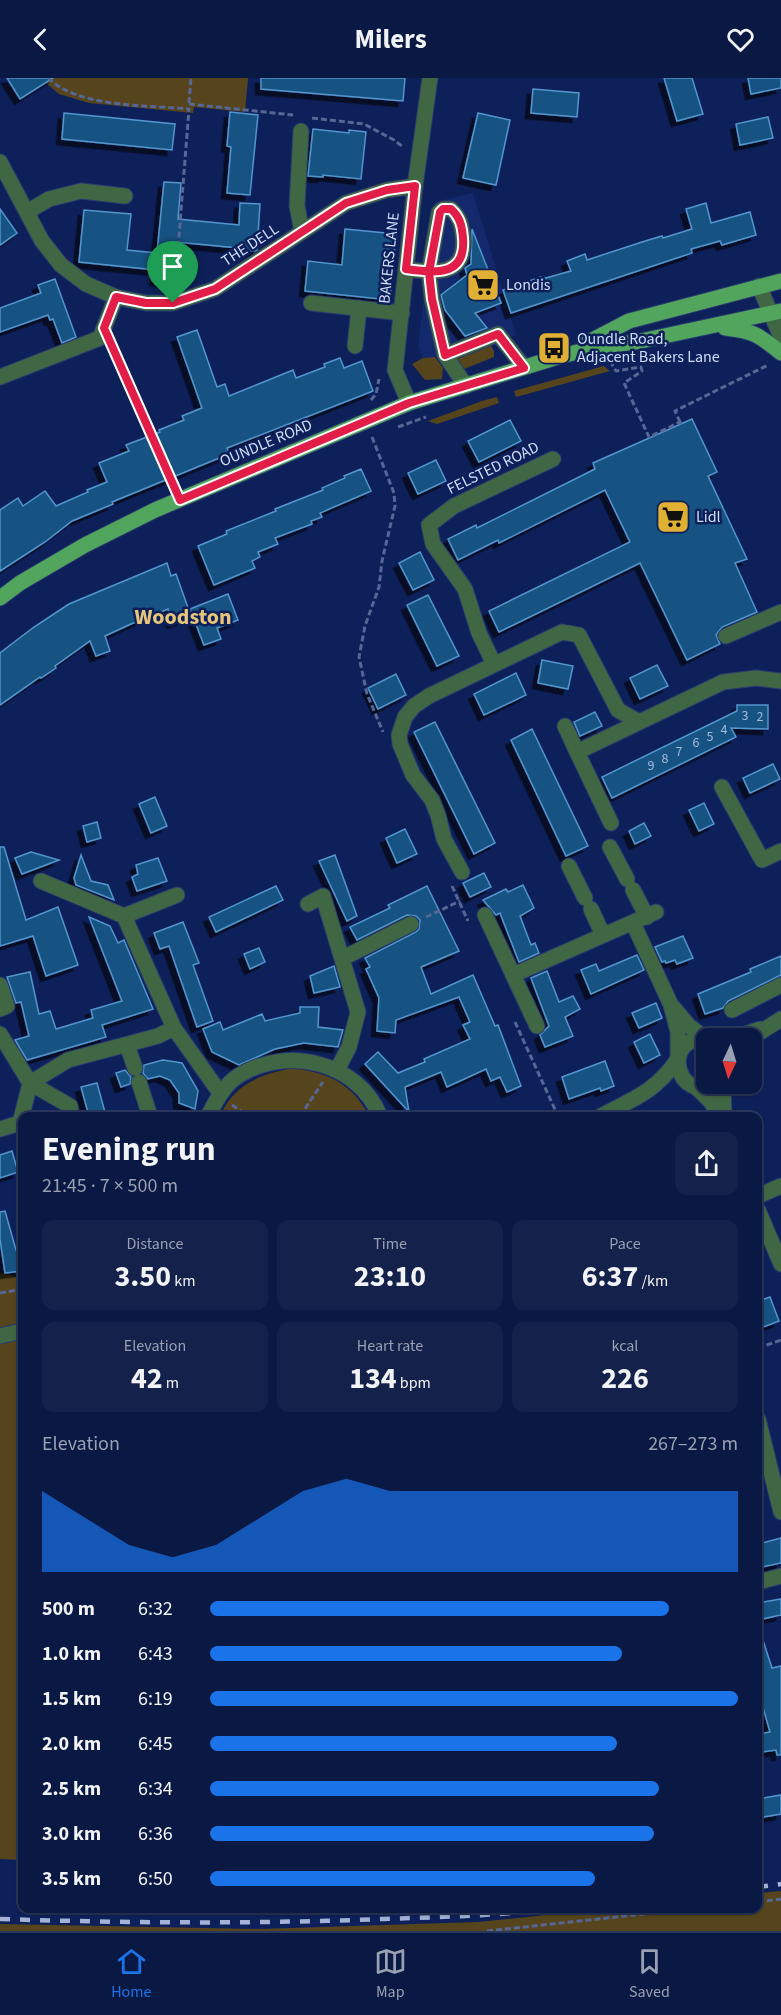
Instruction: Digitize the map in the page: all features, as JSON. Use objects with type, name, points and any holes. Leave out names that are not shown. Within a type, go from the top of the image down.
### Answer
[{"type":"main road","name":"OUNDLE ROAD","points":[[561,356],[629,321],[781,281]]},
{"type":"main road","name":"OUNDLE ROAD","points":[[0,598],[20,583],[85,545],[180,500],[409,403],[561,356],[776,312]]},
{"type":"main road","points":[[712,326],[748,330],[762,337],[777,358]]},
{"type":"street","name":"BAKERS LANE","points":[[409,403],[395,370],[415,186],[430,78]]},
{"type":"street","points":[[301,131],[297,206],[302,232]]},
{"type":"street","name":"THE DELL","points":[[0,162],[4,180],[27,212],[42,241],[60,265],[86,284],[116,297],[146,303],[173,303],[215,289],[346,203],[387,190],[415,186]]},
{"type":"street","points":[[27,212],[49,199],[81,191],[125,196]]},
{"type":"street","points":[[406,269],[429,272],[432,299],[445,355],[466,386]]},
{"type":"street","points":[[759,286],[776,312],[781,337]]},
{"type":"street","points":[[0,377],[100,338],[116,297]]},
{"type":"street","points":[[311,303],[402,313]]},
{"type":"street","points":[[355,345],[359,308]]},
{"type":"street","points":[[445,355],[498,334],[524,368]]},
{"type":"street","name":"FELSTED ROAD","points":[[494,664],[479,633],[465,589],[433,544],[429,525],[454,506],[553,459]]},
{"type":"street","points":[[726,636],[781,612]]},
{"type":"street","points":[[462,872],[444,839],[432,800],[413,775],[400,744],[399,735],[405,717],[414,706],[429,696],[562,632],[579,635],[618,710],[639,722]]},
{"type":"street","points":[[577,752],[723,682],[756,678],[781,681]]},
{"type":"street","points":[[565,726],[611,823]]},
{"type":"street","points":[[722,787],[762,860],[781,851]]},
{"type":"street","points":[[610,847],[646,917],[678,1032],[680,1074],[695,1086],[719,1112]]},
{"type":"street","points":[[568,866],[603,935]]},
{"type":"street","points":[[41,881],[124,916],[174,1028],[220,1093]]},
{"type":"street","points":[[124,916],[177,895]]},
{"type":"street","points":[[308,903],[322,896],[358,1011],[349,1047],[334,1069]]},
{"type":"street","points":[[484,915],[537,1026]]},
{"type":"street","points":[[513,975],[646,917]]},
{"type":"street","points":[[343,958],[411,924]]},
{"type":"street","points":[[0,985],[7,1006],[0,1009]]},
{"type":"street","points":[[732,1010],[781,985]]},
{"type":"street","points":[[671,1005],[696,1031]]},
{"type":"street","points":[[762,1030],[781,1019]]},
{"type":"street","points":[[762,1028],[766,1027]]},
{"type":"street","points":[[23,1112],[30,1083],[68,1060],[158,1036],[174,1028]]},
{"type":"street","points":[[0,1034],[30,1083],[70,1106],[71,1112]]},
{"type":"street","points":[[651,1090],[668,1074],[685,1046],[696,1040]]},
{"type":"street","points":[[127,1045],[149,1112]]},
{"type":"street","points":[[210,1112],[220,1093],[238,1076],[262,1065],[291,1060],[318,1062],[334,1069],[360,1086],[374,1101],[378,1112]]},
{"type":"street","points":[[609,1112],[651,1090],[675,1085],[695,1086]]},
{"type":"street","points":[[722,1112],[723,1094]]},
{"type":"street","points":[[0,1129],[18,1124]]},
{"type":"street","points":[[762,1194],[781,1186]]},
{"type":"street","points":[[762,1219],[781,1264]]},
{"type":"street","points":[[0,1336],[18,1332]]},
{"type":"street","points":[[762,1432],[781,1512]]},
{"type":"street","points":[[762,1581],[781,1576]]},
{"type":"path","points":[[48,78],[56,85],[91,100],[189,109]]},
{"type":"path","points":[[173,303],[190,78]]},
{"type":"path","points":[[104,328],[180,500]]},
{"type":"path","points":[[621,359],[610,362],[616,371],[641,367],[642,370],[624,383],[649,437],[680,423],[675,411],[777,358]]},
{"type":"path","points":[[395,429],[428,416]]},
{"type":"path","points":[[411,924],[459,902]]},
{"type":"path","points":[[303,1112],[334,1069]]},
{"type":"path","points":[[0,1293],[18,1289]]},
{"type":"path","points":[[762,1347],[781,1340]]},
{"type":"path","points":[[762,1901],[781,1899]]},
{"type":"path","points":[[487,1931],[654,1913]]},
{"type":"shaded area","points":[[40,78],[248,78],[245,112],[194,107],[193,113],[89,103],[59,94]]},
{"type":"shaded area","points":[[473,193],[516,335],[460,355],[423,358],[418,348],[435,202]]},
{"type":"shaded area","points":[[489,342],[494,351],[494,357],[464,369],[457,359],[460,355]]},
{"type":"shaded area","points":[[435,357],[443,368],[442,379],[425,380],[412,364],[423,358]]},
{"type":"shaded area","points":[[604,366],[610,371],[516,397],[514,391]]},
{"type":"shaded area","points":[[497,397],[499,403],[437,424],[428,421],[482,401]]},
{"type":"shaded area","points":[[293,1068],[328,1077],[355,1095],[366,1112],[222,1112],[241,1088],[270,1074]]},
{"type":"shaded area","points":[[0,1273],[18,1276],[18,1860],[0,1859]]},
{"type":"shaded area","points":[[781,1891],[781,1931],[0,1931],[0,1924],[259,1929],[478,1922],[565,1913],[762,1913],[762,1893]]},
{"type":"building","points":[[7,78],[53,78],[20,99]]},
{"type":"building","points":[[261,78],[405,78],[403,101],[261,89]]},
{"type":"building","points":[[664,78],[692,78],[703,114],[677,121]]},
{"type":"building","points":[[748,78],[781,78],[781,88],[751,94]]},
{"type":"building","points":[[533,89],[579,93],[577,117],[531,113]]},
{"type":"building","points":[[230,112],[258,115],[250,195],[227,193],[231,147],[227,146]]},
{"type":"building","points":[[64,113],[175,124],[172,150],[62,139]]},
{"type":"building","points":[[478,113],[510,120],[496,185],[463,178]]},
{"type":"building","points":[[768,117],[773,138],[740,145],[736,124]]},
{"type":"building","points":[[313,129],[349,133],[349,130],[366,132],[361,179],[323,175],[323,177],[308,176]]},
{"type":"building","points":[[164,182],[181,183],[178,219],[239,225],[240,203],[260,204],[257,250],[237,250],[238,248],[176,242],[172,282],[155,280],[156,270],[79,262],[84,210],[131,214],[127,250],[157,253]]},
{"type":"building","points":[[706,203],[711,223],[750,212],[756,235],[722,245],[720,241],[691,249],[692,253],[511,313],[503,290],[541,277],[542,279],[571,271],[567,261],[585,254],[587,260],[692,229],[686,209]]},
{"type":"building","points":[[0,209],[17,233],[0,245]]},
{"type":"building","points":[[345,229],[396,234],[390,300],[305,291],[308,261],[342,265]]},
{"type":"building","points":[[472,229],[501,303],[475,313],[487,328],[465,336],[445,310],[441,295],[467,275],[465,268],[471,264]]},
{"type":"building","points":[[55,279],[76,337],[62,343],[53,319],[50,320],[48,315],[0,332],[0,308],[41,293],[38,285]]},
{"type":"building","points":[[197,330],[217,387],[225,384],[229,396],[293,370],[296,378],[325,367],[324,364],[340,358],[344,368],[362,361],[373,391],[227,448],[229,454],[72,521],[45,542],[0,571],[0,510],[18,498],[23,506],[45,491],[56,506],[88,492],[87,490],[107,482],[99,463],[129,451],[126,445],[160,432],[159,430],[184,420],[182,416],[202,408],[177,337]]},
{"type":"building","name":"Lidl","points":[[692,419],[717,472],[708,476],[747,559],[735,563],[757,612],[722,627],[716,635],[720,644],[687,660],[640,563],[499,632],[489,611],[630,542],[605,490],[499,543],[498,540],[458,560],[448,539],[476,525],[477,528],[595,469],[593,463]]},
{"type":"building","points":[[510,420],[521,441],[479,462],[468,441]]},
{"type":"building","points":[[436,460],[446,481],[418,494],[408,473]]},
{"type":"building","points":[[361,469],[371,491],[320,513],[322,517],[311,521],[312,524],[275,538],[278,544],[258,552],[260,557],[252,561],[255,568],[214,585],[198,546],[227,534],[226,531],[276,511],[275,509],[323,490],[322,488]]},
{"type":"building","points":[[420,552],[434,580],[413,590],[399,563]]},
{"type":"building","points":[[167,563],[171,576],[176,574],[191,616],[173,623],[168,609],[131,624],[105,636],[110,651],[96,656],[90,641],[55,666],[56,668],[0,705],[0,653],[69,604]]},
{"type":"building","points":[[228,594],[238,620],[217,628],[221,639],[204,645],[190,609]]},
{"type":"building","points":[[428,595],[459,656],[437,666],[407,605]]},
{"type":"building","points":[[542,660],[573,666],[568,689],[538,683]]},
{"type":"building","points":[[657,665],[668,686],[640,699],[630,678]]},
{"type":"building","points":[[516,673],[526,695],[484,715],[474,694]]},
{"type":"building","points":[[396,674],[406,695],[378,709],[368,688]]},
{"type":"building","points":[[737,705],[768,705],[768,729],[731,728],[736,737],[612,798],[602,777],[737,711]]},
{"type":"building","points":[[595,712],[602,726],[580,736],[574,722]]},
{"type":"building","points":[[435,722],[495,843],[474,854],[414,732]]},
{"type":"building","points":[[532,729],[588,846],[566,856],[511,740]]},
{"type":"building","points":[[773,764],[780,779],[750,793],[743,778]]},
{"type":"building","points":[[155,797],[167,826],[151,833],[139,804]]},
{"type":"building","points":[[704,803],[714,824],[699,831],[689,810]]},
{"type":"building","points":[[97,822],[101,838],[87,842],[83,826]]},
{"type":"building","points":[[644,823],[651,836],[635,844],[629,831]]},
{"type":"building","points":[[405,829],[417,854],[397,863],[386,838]]},
{"type":"building","points":[[0,847],[4,847],[26,920],[58,907],[78,965],[46,976],[33,936],[0,946]]},
{"type":"building","points":[[31,852],[59,860],[22,874],[15,858]]},
{"type":"building","points":[[81,855],[91,881],[108,885],[114,900],[76,885],[74,878]]},
{"type":"building","points":[[335,855],[357,916],[347,921],[319,861]]},
{"type":"building","points":[[158,858],[167,881],[137,891],[132,877],[138,874],[136,865]]},
{"type":"building","points":[[484,873],[491,887],[470,897],[463,883]]},
{"type":"building","points":[[523,885],[534,908],[520,916],[531,945],[535,943],[539,953],[519,962],[500,913],[496,915],[483,900],[506,889],[508,892]]},
{"type":"building","points":[[276,886],[283,900],[216,932],[209,917]]},
{"type":"building","points":[[427,886],[459,951],[421,967],[431,994],[473,975],[495,1026],[498,1025],[521,1086],[507,1092],[500,1077],[491,1081],[486,1069],[447,1087],[441,1072],[405,1087],[409,1112],[365,1064],[378,1052],[398,1073],[470,1039],[463,1025],[470,1022],[459,997],[396,1020],[395,1033],[377,1031],[379,998],[366,969],[370,967],[365,958],[416,932],[419,929],[420,920],[416,916],[407,915],[357,940],[350,927],[390,908],[388,905]]},
{"type":"building","points":[[89,917],[110,926],[118,943],[124,940],[153,1009],[102,1025],[106,1037],[27,1060],[15,1040],[29,1036],[21,1002],[16,1003],[7,977],[30,972],[39,1014],[50,1011],[56,1029],[93,1018],[91,1010],[122,1001]]},
{"type":"building","points":[[183,922],[199,963],[193,965],[213,1021],[197,1027],[169,946],[160,949],[154,933]]},
{"type":"building","points":[[683,936],[693,958],[677,964],[675,960],[662,962],[655,947]]},
{"type":"building","points":[[259,948],[265,962],[250,969],[244,954]]},
{"type":"building","points":[[637,955],[644,970],[591,994],[581,970],[596,964],[599,971]]},
{"type":"building","points":[[781,956],[781,975],[728,1001],[723,1008],[705,1014],[698,994],[751,972],[750,969]]},
{"type":"building","points":[[334,966],[340,987],[314,993],[310,976]]},
{"type":"building","points":[[547,971],[559,1002],[573,996],[580,1009],[565,1017],[573,1036],[545,1047],[540,1035],[549,1026],[531,978]]},
{"type":"building","points":[[656,1003],[662,1018],[639,1028],[632,1013]]},
{"type":"building","points":[[300,1007],[319,1007],[318,1027],[343,1030],[338,1047],[304,1043],[275,1049],[239,1065],[212,1052],[203,1029],[220,1022],[223,1030],[262,1014],[265,1021],[300,1013]]},
{"type":"building","points":[[650,1034],[660,1055],[644,1063],[634,1042]]},
{"type":"building","points":[[163,1060],[182,1063],[198,1091],[195,1109],[179,1103],[179,1093],[170,1080],[160,1076],[148,1079],[143,1073],[144,1065]]},
{"type":"building","points":[[605,1061],[614,1086],[601,1091],[600,1088],[569,1099],[562,1077]]},
{"type":"building","points":[[125,1070],[131,1077],[130,1084],[121,1087],[116,1073]]},
{"type":"building","points":[[97,1083],[105,1112],[88,1112],[81,1087]]},
{"type":"building","points":[[12,1151],[18,1172],[0,1178],[0,1155]]},
{"type":"building","points":[[5,1211],[16,1250],[18,1250],[18,1271],[5,1273],[0,1239],[0,1212]]},
{"type":"building","points":[[770,1297],[779,1321],[762,1327],[762,1300]]},
{"type":"building","points":[[781,1538],[781,1563],[762,1567],[762,1543]]},
{"type":"building","points":[[781,1599],[781,1615],[762,1619],[762,1602]]},
{"type":"building","points":[[762,1637],[772,1668],[781,1666],[781,1755],[777,1755],[776,1750],[762,1752],[762,1733],[770,1732],[762,1704]]},
{"type":"building","points":[[781,1795],[781,1814],[762,1817],[762,1798]]},
{"type":"railway","points":[[762,1886],[781,1884]]},
{"type":"railway","points":[[0,1919],[287,1922],[506,1913]]},
{"type":"place","name":"Londis","points":[[483,285]]},
{"type":"place","name":"Oundle Road, Adjacent Bakers Lane","points":[[554,348]]},
{"type":"place","name":"Lidl","points":[[673,517]]},
{"type":"district","name":"Woodston","points":[[183,617]]},
{"type":"route","points":[[173,303],[146,303],[116,297],[104,328],[180,500],[409,403],[524,368],[498,334],[445,355],[432,299],[429,272],[440,212],[443,209],[451,209],[458,215],[462,227],[463,253],[458,264],[445,271],[429,272],[406,269],[415,186],[387,190],[346,203],[215,289],[173,303]]}]
